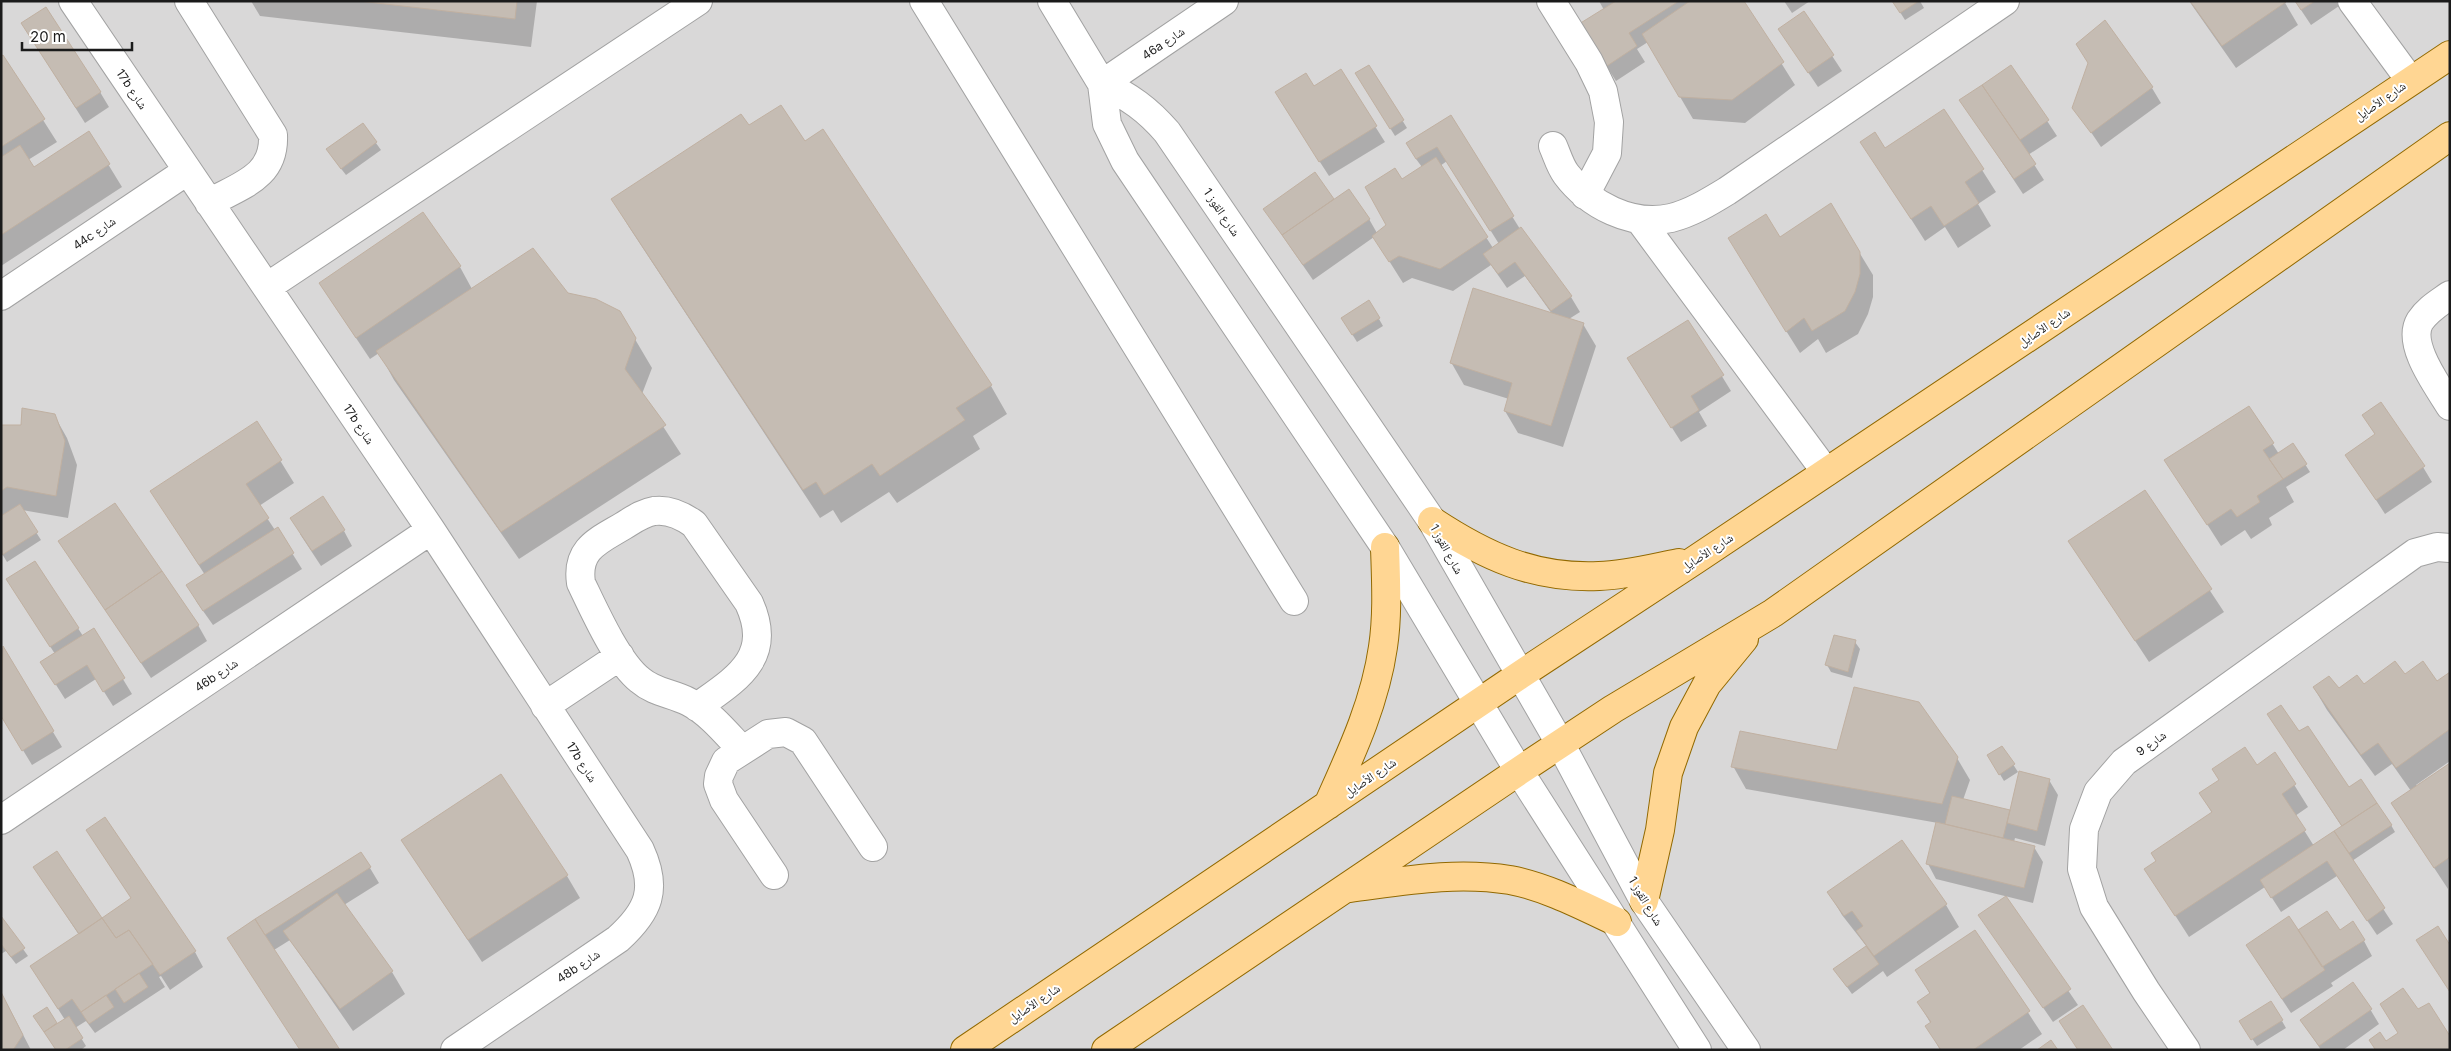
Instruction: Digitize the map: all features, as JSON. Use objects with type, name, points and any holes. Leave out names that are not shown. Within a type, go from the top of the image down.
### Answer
[{"type":"main road","name":"شارع الأصايل","points":[[965,1050],[1520,675],[2450,55]]},
{"type":"main road","points":[[1106,1050],[1519,771],[1614,710],[1773,613],[2450,136]]},
{"type":"main road","points":[[1432,521],[1470,546],[1500,560],[1532,570],[1566,575],[1608,575],[1695,560]]},
{"type":"main road","points":[[1328,806],[1354,747],[1378,673],[1384,645],[1386,603],[1385,547]]},
{"type":"main road","points":[[1644,901],[1660,830],[1668,773],[1684,727],[1707,684],[1737,646],[1773,613]]},
{"type":"main road","points":[[1342,889],[1429,877],[1468,876],[1510,880],[1544,890],[1617,922]]},
{"type":"street","name":"17b شارع","points":[[73,1],[431,530],[640,850]]},
{"type":"street","points":[[189,1],[273,135],[274,150],[269,164],[258,175],[209,203]]},
{"type":"street","points":[[267,288],[698,1]]},
{"type":"street","points":[[924,1],[1294,601]]},
{"type":"street","points":[[1052,1],[1102,84],[1108,124],[1126,161],[1385,547],[1519,771],[1697,1050]]},
{"type":"street","name":"46a شارع","points":[[1102,84],[1224,1]]},
{"type":"street","points":[[1551,1],[1589,62],[1604,98],[1608,122],[1607,153],[1585,195]]},
{"type":"street","points":[[1553,146],[1565,173],[1585,195],[1607,210],[1639,219],[1670,218],[1699,208],[1727,191],[2005,1]]},
{"type":"street","points":[[2352,1],[2410,80]]},
{"type":"street","name":"شارع القوز 1","points":[[1102,84],[1134,101],[1149,112],[1167,132],[1432,521],[1561,745],[1644,901],[1746,1050]]},
{"type":"street","name":"44c شارع","points":[[1,296],[187,171]]},
{"type":"street","points":[[1639,219],[1826,472]]},
{"type":"street","points":[[2450,295],[2431,308],[2419,322],[2416,341],[2423,359],[2450,406]]},
{"type":"street","points":[[697,707],[745,671],[756,645],[757,630],[755,616],[749,603],[694,524],[683,516],[669,512],[656,511],[642,514],[597,541],[588,549],[582,559],[579,571],[581,583],[620,656],[638,678],[650,688],[681,698],[697,707],[742,750]]},
{"type":"street","name":"46b شارع","points":[[1,820],[431,530]]},
{"type":"street","name":"شارع 9","points":[[2186,1050],[2146,991],[2094,907],[2082,869],[2084,829],[2098,792],[2124,762],[2415,553],[2437,547],[2450,548]]},
{"type":"street","points":[[545,706],[620,656]]},
{"type":"street","points":[[774,875],[720,792],[718,784],[722,768],[732,756],[768,734],[786,732],[803,741],[874,847]]},
{"type":"street","name":"48b شارع","points":[[455,1050],[618,939],[634,925],[646,907],[650,886],[647,865],[640,850]]},
{"type":"shaded area","points":[[1,1],[2450,1],[2450,1050],[1,1050]]},
{"type":"building","points":[[359,1],[517,1],[515,19]]},
{"type":"building","points":[[1616,1],[1679,1],[1629,33],[1637,46],[1607,66],[1579,24]]},
{"type":"building","points":[[1690,1],[1744,1],[1784,62],[1732,100],[1679,97],[1642,34]]},
{"type":"building","points":[[1892,1],[1919,1],[1900,13]]},
{"type":"building","points":[[2190,1],[2286,1],[2286,2],[2222,46]]},
{"type":"building","points":[[2295,1],[2315,1],[2301,10]]},
{"type":"building","points":[[46,7],[101,92],[76,108],[21,23]]},
{"type":"building","points":[[1804,11],[1834,55],[1808,73],[1778,29]]},
{"type":"building","points":[[2105,20],[2153,87],[2091,133],[2072,108],[2088,63],[2076,44]]},
{"type":"building","points":[[3,55],[45,119],[1,147],[1,56]]},
{"type":"building","points":[[1369,65],[1404,120],[1390,129],[1355,73]]},
{"type":"building","points":[[2011,65],[2049,120],[2020,140],[1982,85]]},
{"type":"building","points":[[1341,69],[1377,126],[1319,162],[1275,92],[1306,73],[1314,86]]},
{"type":"building","points":[[1982,85],[2036,164],[2014,179],[1959,100]]},
{"type":"building","points":[[781,105],[805,141],[823,129],[992,385],[956,408],[965,420],[880,476],[872,464],[824,495],[816,482],[803,490],[611,199],[741,114],[749,125]]},
{"type":"building","points":[[1944,109],[1984,169],[1965,182],[1979,203],[1944,226],[1931,206],[1911,219],[1860,142],[1875,132],[1885,148]]},
{"type":"building","points":[[1451,115],[1514,216],[1490,231],[1437,147],[1416,159],[1406,143]]},
{"type":"building","points":[[363,123],[377,142],[341,169],[326,149]]},
{"type":"building","points":[[89,131],[110,164],[1,235],[1,157],[20,145],[34,167]]},
{"type":"building","points":[[1436,157],[1488,237],[1440,269],[1399,256],[1389,262],[1372,236],[1386,225],[1365,187],[1395,168],[1402,179]]},
{"type":"building","points":[[1315,172],[1334,199],[1282,235],[1263,209]]},
{"type":"building","points":[[1349,189],[1370,219],[1303,265],[1282,235]]},
{"type":"building","points":[[1831,203],[1860,252],[1860,274],[1855,292],[1845,311],[1812,331],[1804,318],[1786,332],[1728,238],[1766,214],[1780,237]]},
{"type":"building","points":[[423,212],[461,266],[356,338],[319,283]]},
{"type":"building","points":[[1521,227],[1572,296],[1551,311],[1515,262],[1498,274],[1483,254]]},
{"type":"building","points":[[533,248],[568,293],[596,299],[620,311],[636,338],[625,369],[666,425],[501,532],[376,351]]},
{"type":"building","points":[[1473,288],[1584,323],[1551,426],[1504,411],[1512,383],[1450,363]]},
{"type":"building","points":[[1369,300],[1380,318],[1352,335],[1341,318]]},
{"type":"building","points":[[1688,320],[1724,375],[1691,396],[1699,410],[1671,428],[1627,358]]},
{"type":"building","points":[[2381,402],[2425,466],[2376,500],[2345,455],[2375,434],[2362,415]]},
{"type":"building","points":[[2249,406],[2274,443],[2263,450],[2283,479],[2257,496],[2260,502],[2237,517],[2231,509],[2207,525],[2164,460]]},
{"type":"building","points":[[22,408],[55,414],[65,441],[56,496],[7,487],[1,491],[1,425],[21,425]]},
{"type":"building","points":[[257,421],[282,460],[246,484],[269,518],[199,565],[150,491]]},
{"type":"building","points":[[2293,443],[2307,464],[2283,479],[2269,459]]},
{"type":"building","points":[[2145,490],[2212,589],[2135,641],[2068,541]]},
{"type":"building","points":[[323,496],[345,530],[312,551],[290,518]]},
{"type":"building","points":[[115,503],[162,571],[105,610],[58,541]]},
{"type":"building","points":[[20,504],[38,532],[2,555],[1,516]]},
{"type":"building","points":[[278,527],[294,553],[203,611],[186,585]]},
{"type":"building","points":[[35,561],[79,628],[50,647],[6,579]]},
{"type":"building","points":[[162,571],[199,625],[141,663],[105,610]]},
{"type":"building","points":[[94,628],[125,678],[103,692],[87,665],[55,685],[40,662]]},
{"type":"building","points":[[1834,635],[1856,640],[1848,672],[1825,665]]},
{"type":"building","points":[[3,646],[54,731],[22,751],[1,716]]},
{"type":"building","points":[[2395,661],[2405,674],[2423,661],[2437,681],[2450,672],[2450,729],[2396,768],[2378,743],[2361,755],[2313,687],[2329,676],[2339,688],[2357,675],[2364,684]]},
{"type":"building","points":[[1854,687],[1919,702],[1958,757],[1942,804],[1731,767],[1740,731],[1837,750]]},
{"type":"building","points":[[2281,705],[2299,731],[2308,726],[2349,787],[2361,779],[2377,803],[2342,826],[2267,714]]},
{"type":"building","points":[[2002,746],[2015,764],[1999,775],[1987,755]]},
{"type":"building","points":[[2245,747],[2257,765],[2275,752],[2296,784],[2282,794],[2306,830],[2175,916],[2144,869],[2156,861],[2151,853],[2212,812],[2199,793],[2219,780],[2212,769]]},
{"type":"building","points":[[2450,763],[2450,857],[2434,868],[2391,803]]},
{"type":"building","points":[[2019,771],[2050,779],[2037,831],[2007,823]]},
{"type":"building","points":[[501,774],[568,875],[468,940],[401,840]]},
{"type":"building","points":[[1952,796],[2010,810],[2003,838],[1945,824]]},
{"type":"building","points":[[2377,803],[2392,825],[2349,853],[2334,831]]},
{"type":"building","points":[[105,817],[196,951],[160,975],[129,930],[116,938],[102,918],[131,898],[86,830]]},
{"type":"building","points":[[1936,822],[2035,846],[2024,888],[1926,864]]},
{"type":"building","points":[[2334,831],[2385,908],[2367,921],[2327,861],[2271,898],[2260,880]]},
{"type":"building","points":[[1902,840],[1947,904],[1874,956],[1856,931],[1863,926],[1852,911],[1844,916],[1827,892]]},
{"type":"building","points":[[57,851],[102,918],[79,934],[33,867]]},
{"type":"building","points":[[361,852],[371,867],[265,935],[255,919]]},
{"type":"building","points":[[337,893],[393,971],[340,1009],[283,931]]},
{"type":"building","points":[[2006,896],[2071,989],[2043,1008],[1978,915]]},
{"type":"building","points":[[2327,911],[2340,930],[2353,921],[2365,940],[2322,967],[2298,930]]},
{"type":"building","points":[[1,916],[25,948],[11,957],[1,944]]},
{"type":"building","points":[[2289,916],[2325,970],[2282,999],[2246,945]]},
{"type":"building","points":[[102,918],[116,938],[129,930],[153,964],[81,1012],[72,999],[58,1009],[30,966]]},
{"type":"building","points":[[255,919],[340,1050],[300,1050],[227,938]]},
{"type":"building","points":[[2438,926],[2450,945],[2450,992],[2416,940]]},
{"type":"building","points":[[1975,930],[2030,1011],[1973,1050],[1941,1050],[1925,1026],[1931,1022],[1917,1002],[1930,993],[1915,970]]},
{"type":"building","points":[[1866,946],[1879,964],[1847,987],[1833,969]]},
{"type":"building","points":[[139,973],[148,987],[124,1003],[115,989]]},
{"type":"building","points":[[2353,982],[2372,1009],[2319,1046],[2300,1020]]},
{"type":"building","points":[[2403,988],[2418,1009],[2429,1003],[2450,1036],[2450,1050],[2373,1050],[2375,1049],[2369,1040],[2380,1032],[2386,1041],[2398,1033],[2380,1004]]},
{"type":"building","points":[[1,992],[23,1035],[13,1050],[1,1050]]},
{"type":"building","points":[[106,995],[114,1007],[89,1024],[81,1012]]},
{"type":"building","points":[[2271,1001],[2283,1020],[2251,1040],[2239,1021]]},
{"type":"building","points":[[2083,1005],[2113,1050],[2078,1050],[2059,1021]]},
{"type":"building","points":[[47,1007],[57,1023],[44,1032],[33,1016]]},
{"type":"building","points":[[69,1016],[83,1038],[65,1050],[56,1050],[44,1032]]},
{"type":"building","points":[[2051,1040],[2058,1050],[2037,1050]]}]
